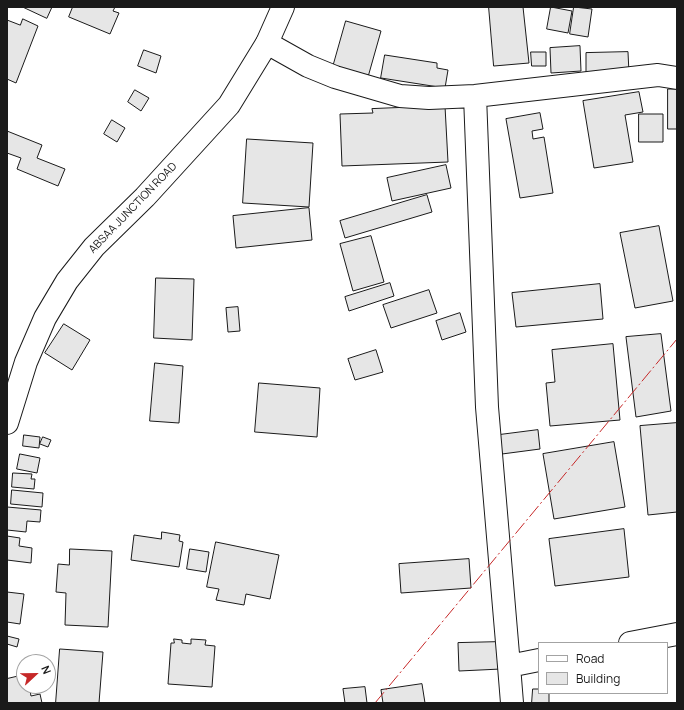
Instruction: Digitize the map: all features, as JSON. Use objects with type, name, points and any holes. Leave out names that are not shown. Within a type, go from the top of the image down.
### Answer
[{"type":"street","name":"ABSAA JUNCTION ROAD","points":[[7,423],[26,362],[45,318],[67,282],[94,247],[145,197],[229,105],[267,44],[282,7]]},
{"type":"street","points":[[267,44],[308,66],[335,77],[400,96],[429,98],[475,96],[658,75],[677,78]]},
{"type":"street","points":[[475,96],[487,407],[512,703]]},
{"type":"street","points":[[635,642],[677,634]]},
{"type":"street","points":[[509,666],[538,660]]},
{"type":"building","points":[[23,7],[52,7],[47,18]]},
{"type":"building","points":[[73,7],[115,7],[113,11],[119,13],[110,34],[69,17]]},
{"type":"building","points":[[489,7],[523,7],[529,63],[494,66]]},
{"type":"building","points":[[551,7],[572,11],[568,33],[547,29]]},
{"type":"building","points":[[574,7],[592,9],[588,37],[570,34]]},
{"type":"building","points":[[23,19],[38,26],[16,83],[7,79],[7,20],[20,25]]},
{"type":"building","points":[[346,21],[381,31],[368,77],[333,67]]},
{"type":"building","points":[[580,46],[581,71],[551,73],[550,48]]},
{"type":"building","points":[[144,50],[161,56],[156,73],[138,66]]},
{"type":"building","points":[[531,52],[546,52],[546,66],[532,66]]},
{"type":"building","points":[[628,52],[629,73],[586,74],[586,53]]},
{"type":"building","points":[[385,55],[437,63],[437,68],[448,70],[445,88],[381,78]]},
{"type":"building","points":[[668,89],[677,89],[677,129],[668,129]]},
{"type":"building","points":[[135,90],[149,98],[141,111],[128,102]]},
{"type":"building","points":[[639,92],[643,112],[625,115],[633,162],[594,168],[583,101]]},
{"type":"building","points":[[445,106],[448,162],[342,166],[340,114],[373,113],[372,109]]},
{"type":"building","points":[[540,113],[543,129],[532,131],[533,139],[544,137],[553,193],[520,198],[506,119]]},
{"type":"building","points":[[639,114],[663,114],[663,142],[639,142]]},
{"type":"building","points":[[112,120],[125,128],[117,142],[104,134]]},
{"type":"building","points":[[7,131],[42,145],[37,158],[65,169],[58,186],[17,169],[21,158],[7,153]]},
{"type":"building","points":[[247,139],[313,143],[309,207],[243,203]]},
{"type":"building","points":[[446,165],[451,188],[392,201],[387,178]]},
{"type":"building","points":[[427,195],[432,212],[345,238],[340,221]]},
{"type":"building","points":[[309,208],[312,240],[236,248],[233,216]]},
{"type":"building","points":[[659,226],[673,301],[635,308],[620,233]]},
{"type":"building","points":[[371,236],[384,282],[353,291],[340,244]]},
{"type":"building","points":[[156,278],[194,279],[192,340],[154,338]]},
{"type":"building","points":[[390,283],[394,296],[349,311],[345,297]]},
{"type":"building","points":[[600,284],[603,319],[516,327],[512,293]]},
{"type":"building","points":[[429,290],[437,313],[391,328],[383,305]]},
{"type":"building","points":[[238,307],[240,331],[228,332],[226,308]]},
{"type":"building","points":[[460,313],[466,332],[442,340],[436,321]]},
{"type":"building","points":[[64,324],[90,340],[72,370],[45,353]]},
{"type":"building","points":[[661,334],[671,411],[636,417],[626,337]]},
{"type":"building","points":[[613,344],[620,420],[550,426],[546,383],[555,382],[552,350]]},
{"type":"building","points":[[376,350],[383,372],[355,380],[348,359]]},
{"type":"building","points":[[155,363],[183,366],[179,423],[150,421]]},
{"type":"building","points":[[259,383],[320,388],[317,437],[255,432]]},
{"type":"building","points":[[677,423],[677,512],[648,515],[640,426]]},
{"type":"building","points":[[538,430],[540,449],[502,454],[499,435]]},
{"type":"building","points":[[24,435],[40,437],[39,448],[23,446]]},
{"type":"building","points":[[43,437],[51,440],[48,447],[40,444]]},
{"type":"building","points":[[614,442],[625,507],[554,519],[543,454]]},
{"type":"building","points":[[20,454],[40,458],[37,473],[17,469]]},
{"type":"building","points":[[13,473],[32,474],[31,479],[35,479],[34,489],[12,487]]},
{"type":"building","points":[[12,490],[43,493],[42,507],[11,504]]},
{"type":"building","points":[[7,507],[41,510],[40,522],[27,521],[26,532],[7,530]]},
{"type":"building","points":[[624,529],[629,577],[555,586],[549,539]]},
{"type":"building","points":[[162,532],[180,535],[179,541],[183,542],[179,567],[131,560],[134,535],[161,539]]},
{"type":"building","points":[[7,536],[20,538],[19,546],[32,548],[31,563],[7,560]]},
{"type":"building","points":[[216,542],[279,555],[270,599],[246,594],[244,605],[216,600],[219,589],[207,587]]},
{"type":"building","points":[[70,549],[112,551],[108,627],[65,625],[66,593],[56,592],[58,564],[69,565]]},
{"type":"building","points":[[190,549],[209,552],[206,572],[187,569]]},
{"type":"building","points":[[469,559],[471,588],[401,593],[399,564]]},
{"type":"building","points":[[7,592],[24,594],[20,624],[7,622]]},
{"type":"building","points":[[7,636],[19,639],[17,647],[7,644]]},
{"type":"building","points":[[174,639],[182,640],[182,643],[191,644],[191,639],[206,640],[205,645],[215,646],[212,687],[168,684],[171,643],[174,643]]},
{"type":"building","points":[[500,642],[501,669],[459,671],[458,643]]},
{"type":"building","points":[[60,649],[103,652],[99,703],[56,703]]},
{"type":"building","points":[[16,677],[16,694],[31,694],[31,696],[40,694],[42,703],[7,703],[7,679]]},
{"type":"building","points":[[422,684],[425,703],[383,703],[381,690]]},
{"type":"building","points":[[365,687],[367,703],[345,703],[343,689]]},
{"type":"building","points":[[533,689],[538,689],[538,694],[549,694],[549,703],[532,703]]},
{"type":"power","points":[[375,703],[677,339]]}]
